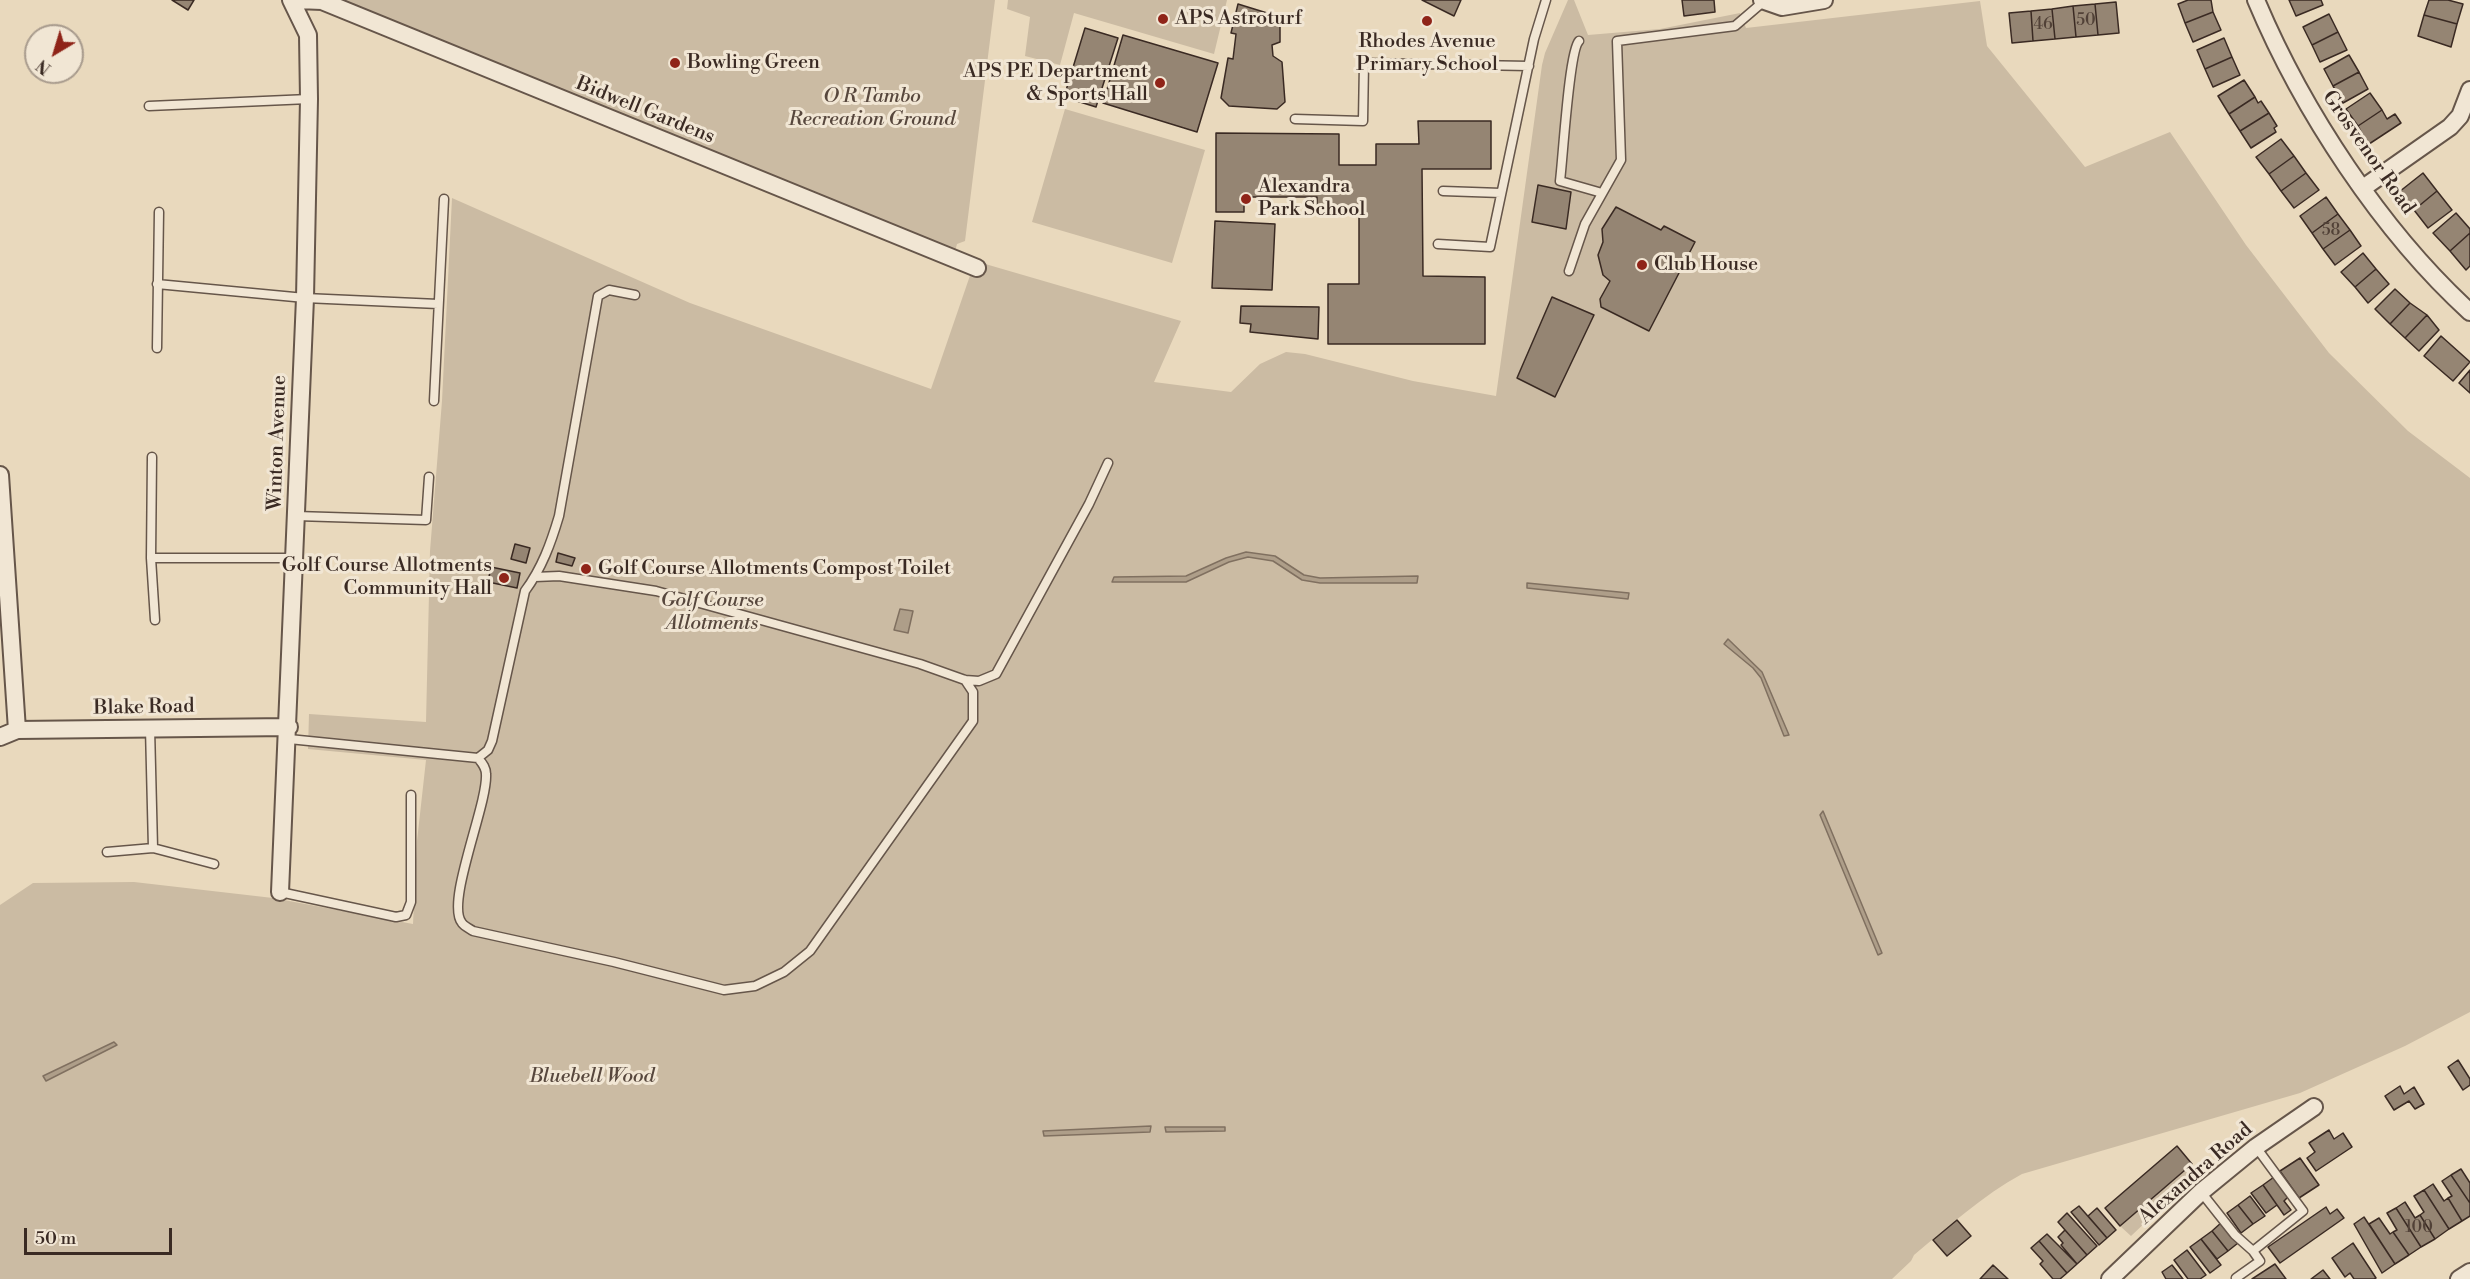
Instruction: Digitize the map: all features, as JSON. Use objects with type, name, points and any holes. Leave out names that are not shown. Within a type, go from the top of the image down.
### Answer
[{"type":"street","name":"Winton Avenue","points":[[280,892],[289,733],[305,297],[309,99],[308,35],[291,0]]},
{"type":"street","name":"Bidwell Gardens","points":[[297,0],[322,1],[977,268]]},
{"type":"street","points":[[1763,1],[1782,7],[1824,0]]},
{"type":"street","name":"Grosvenor Road","points":[[2256,0],[2304,97],[2363,188],[2434,279],[2470,312]]},
{"type":"street","points":[[2363,188],[2450,127],[2460,116],[2470,90]]},
{"type":"street","points":[[0,478],[17,730]]},
{"type":"street","name":"Blake Road","points":[[0,737],[17,730],[150,728],[289,733]]},
{"type":"street","name":"Alexandra Road","points":[[2110,1279],[2201,1192],[2256,1147],[2314,1107]]},
{"type":"lane","points":[[1438,244],[1490,247],[1529,66],[1546,0]]},
{"type":"lane","points":[[1569,271],[1585,224],[1621,160],[1617,41],[1735,26],[1763,1]]},
{"type":"lane","points":[[1579,41],[1575,45],[1570,69],[1560,181],[1602,193]]},
{"type":"lane","points":[[1295,119],[1363,121],[1365,63],[1529,66]]},
{"type":"lane","points":[[149,106],[309,99]]},
{"type":"lane","points":[[1443,191],[1501,193]]},
{"type":"lane","points":[[434,401],[444,199]]},
{"type":"lane","points":[[156,348],[159,212]]},
{"type":"lane","points":[[157,284],[305,297],[438,304]]},
{"type":"lane","points":[[635,296],[609,290],[598,296],[559,516],[549,547],[535,577],[525,591],[492,741],[483,799],[462,879],[458,912],[461,923],[473,931],[614,962],[724,990],[752,987],[784,972],[810,951],[973,721],[975,706],[973,692],[965,680]]},
{"type":"lane","points":[[152,457],[151,558],[155,620]]},
{"type":"lane","points":[[535,577],[559,576],[656,591],[920,664],[965,680],[979,681],[996,674],[1089,504],[1108,463]]},
{"type":"lane","points":[[296,516],[426,520],[429,477]]},
{"type":"lane","points":[[151,558],[295,558]]},
{"type":"lane","points":[[150,728],[153,848]]},
{"type":"lane","points":[[289,733],[478,758],[488,750],[492,741]]},
{"type":"lane","points":[[478,758],[486,774]]},
{"type":"lane","points":[[280,892],[396,917],[406,915],[411,902],[411,795]]},
{"type":"lane","points":[[107,852],[153,848],[214,864]]},
{"type":"lane","points":[[2253,1251],[2303,1211],[2256,1147]]},
{"type":"lane","points":[[2201,1192],[2235,1235],[2253,1251],[2260,1261],[2236,1278]]},
{"type":"green space","name":"O R Tambo Recreation Ground","points":[[321,0],[995,0],[965,241],[957,244],[953,259]]},
{"type":"green space","points":[[1008,0],[1227,0],[1214,54],[1074,13],[1060,65],[1025,56],[1030,17],[1007,9]]},
{"type":"green space","points":[[1568,0],[1574,0],[1588,35],[1660,29],[1740,13],[1746,28],[1980,1],[1987,46],[2085,167],[2170,132],[2246,245],[2329,353],[2408,431],[2470,478],[2470,1012],[2405,1046],[2300,1093],[2022,1174],[1953,1222],[1914,1255],[1911,1261],[1892,1279],[0,1279],[0,905],[33,883],[134,882],[273,898],[413,924],[417,841],[426,760],[308,749],[309,714],[426,722],[430,551],[442,401],[452,198],[690,303],[931,389],[975,261],[1181,321],[1154,382],[1231,392],[1260,364],[1286,352],[1305,354],[1413,381],[1496,396],[1542,65]]},
{"type":"green space","points":[[1065,109],[1205,150],[1172,263],[1032,222]]},
{"type":"green space","points":[[2192,1164],[2199,1172],[2131,1236],[2120,1226]]},
{"type":"shaded area","points":[[1246,552],[1275,556],[1304,575],[1320,578],[1418,576],[1417,583],[1320,583],[1302,580],[1273,561],[1248,557],[1229,562],[1186,582],[1112,582],[1114,577],[1186,576],[1226,558]]},
{"type":"shaded area","points":[[1527,583],[1629,593],[1628,599],[1527,588]]},
{"type":"shaded area","points":[[900,609],[913,611],[908,633],[894,630]]},
{"type":"shaded area","points":[[1728,639],[1762,672],[1789,735],[1784,736],[1761,678],[1753,668],[1724,644]]},
{"type":"shaded area","points":[[1823,811],[1882,953],[1878,955],[1820,815]]},
{"type":"shaded area","points":[[114,1042],[117,1045],[46,1081],[43,1076]]},
{"type":"shaded area","points":[[1151,1126],[1150,1132],[1044,1136],[1043,1131]]},
{"type":"shaded area","points":[[1165,1127],[1225,1127],[1225,1131],[1166,1132]]},
{"type":"building","points":[[172,0],[194,0],[188,10]]},
{"type":"building","points":[[1422,0],[1461,0],[1454,16]]},
{"type":"building","points":[[1682,0],[1714,0],[1715,12],[1684,16]]},
{"type":"building","points":[[2188,0],[2211,0],[2213,12],[2185,23],[2178,4]]},
{"type":"building","points":[[2289,0],[2321,0],[2323,5],[2296,16]]},
{"type":"building","points":[[2429,0],[2448,0],[2463,4],[2457,24],[2424,15]]},
{"type":"building","points":[[2116,2],[2119,33],[2098,35],[2095,4]]},
{"type":"building","points":[[1238,4],[1280,17],[1280,42],[1272,45],[1273,56],[1282,62],[1285,102],[1277,109],[1229,106],[1221,98],[1228,58],[1233,59],[1236,34],[1231,33]]},
{"type":"building","points":[[2095,4],[2098,35],[2076,37],[2073,6]]},
{"type":"building","points":[[2073,6],[2076,37],[2055,39],[2052,9]]},
{"type":"building","points":[[2052,9],[2055,39],[2033,41],[2031,11]]},
{"type":"building","points":[[2031,11],[2033,41],[2012,43],[2009,13]]},
{"type":"building","points":[[2213,12],[2221,30],[2193,42],[2185,23]]},
{"type":"building","points":[[2329,14],[2338,32],[2312,45],[2303,27]]},
{"type":"building","points":[[2424,15],[2457,24],[2451,47],[2418,36]]},
{"type":"building","points":[[1085,28],[1118,38],[1096,107],[1064,97]]},
{"type":"building","points":[[2338,32],[2347,50],[2320,62],[2312,45]]},
{"type":"building","name":"APS PE Department & Sports Hall","points":[[1123,35],[1218,63],[1197,132],[1103,103]]},
{"type":"building","points":[[2224,38],[2232,57],[2205,69],[2197,50]]},
{"type":"building","points":[[2349,55],[2359,72],[2333,86],[2324,69]]},
{"type":"building","points":[[2232,57],[2240,75],[2213,87],[2205,69]]},
{"type":"building","points":[[2359,72],[2368,89],[2343,103],[2333,86]]},
{"type":"building","points":[[2244,80],[2255,97],[2229,114],[2218,96]]},
{"type":"building","points":[[2370,93],[2382,110],[2358,126],[2346,109]]},
{"type":"building","points":[[2255,97],[2258,103],[2261,101],[2269,113],[2240,131],[2229,114]]},
{"type":"building","points":[[2382,110],[2387,119],[2395,114],[2401,123],[2366,146],[2360,137],[2363,135],[2358,126]]},
{"type":"building","points":[[2269,113],[2277,126],[2274,128],[2276,132],[2251,148],[2240,131]]},
{"type":"building","points":[[1418,121],[1491,121],[1491,169],[1422,169],[1423,276],[1485,277],[1485,344],[1328,344],[1328,284],[1359,284],[1359,212],[1317,212],[1317,197],[1244,197],[1244,212],[1216,212],[1216,133],[1339,134],[1339,165],[1376,165],[1376,144],[1419,144]]},
{"type":"building","points":[[2281,139],[2294,156],[2269,174],[2256,157]]},
{"type":"building","points":[[2294,156],[2306,173],[2281,191],[2269,174]]},
{"type":"building","points":[[2306,173],[2319,190],[2294,208],[2281,191]]},
{"type":"building","points":[[2423,173],[2437,191],[2414,210],[2399,192]]},
{"type":"building","points":[[1538,185],[1571,192],[1566,229],[1532,222]]},
{"type":"building","points":[[2437,191],[2452,210],[2428,228],[2414,210]]},
{"type":"building","points":[[2326,197],[2338,214],[2312,233],[2300,216]]},
{"type":"building","name":"Club House","points":[[1616,207],[1661,230],[1664,226],[1695,242],[1649,331],[1601,307],[1600,299],[1610,281],[1603,275],[1598,255],[1603,242],[1602,229]]},
{"type":"building","points":[[2456,213],[2470,229],[2470,233],[2450,251],[2433,233]]},
{"type":"building","points":[[2338,214],[2350,230],[2323,249],[2312,233]]},
{"type":"building","points":[[1215,221],[1275,224],[1272,290],[1212,288]]},
{"type":"building","points":[[2350,230],[2361,246],[2335,265],[2323,249]]},
{"type":"building","points":[[2470,233],[2470,266],[2466,270],[2450,251]]},
{"type":"building","points":[[2363,253],[2376,269],[2355,287],[2341,272]]},
{"type":"building","points":[[2376,269],[2389,284],[2368,303],[2355,287]]},
{"type":"building","points":[[2395,289],[2410,303],[2390,324],[2375,309]]},
{"type":"building","points":[[1552,297],[1594,315],[1555,397],[1517,378]]},
{"type":"building","points":[[2410,303],[2427,315],[2405,338],[2390,324]]},
{"type":"building","points":[[1241,306],[1319,307],[1318,339],[1250,332],[1251,324],[1240,323]]},
{"type":"building","points":[[2427,315],[2439,330],[2419,351],[2405,338]]},
{"type":"building","points":[[2441,336],[2470,362],[2453,381],[2424,356]]},
{"type":"building","points":[[2470,370],[2470,393],[2459,383]]},
{"type":"building","points":[[515,544],[530,548],[526,563],[511,559]]},
{"type":"building","points":[[558,553],[575,558],[572,566],[556,562]]},
{"type":"building","name":"Golf Course Allotments Community Hall","points":[[491,567],[520,573],[517,588],[488,582]]},
{"type":"building","points":[[2458,1060],[2470,1079],[2470,1085],[2463,1090],[2448,1067]]},
{"type":"building","points":[[2400,1086],[2404,1094],[2414,1087],[2424,1104],[2415,1109],[2409,1101],[2394,1110],[2385,1096]]},
{"type":"building","points":[[2329,1130],[2334,1139],[2343,1133],[2352,1147],[2316,1171],[2307,1158],[2315,1152],[2309,1143]]},
{"type":"building","points":[[2177,1146],[2192,1164],[2120,1226],[2105,1208]]},
{"type":"building","points":[[2300,1158],[2319,1185],[2299,1198],[2280,1171]]},
{"type":"building","points":[[2461,1169],[2470,1183],[2470,1203],[2451,1175]]},
{"type":"building","points":[[2451,1175],[2470,1203],[2470,1216],[2462,1221],[2448,1198],[2452,1196],[2442,1181]]},
{"type":"building","points":[[2274,1177],[2288,1197],[2284,1201],[2291,1210],[2284,1215],[2263,1185]]},
{"type":"building","points":[[2433,1184],[2444,1201],[2448,1198],[2462,1221],[2449,1229],[2424,1190]]},
{"type":"building","points":[[2263,1185],[2277,1205],[2266,1213],[2251,1193]]},
{"type":"building","points":[[2424,1190],[2449,1229],[2435,1239],[2420,1215],[2424,1212],[2414,1196]]},
{"type":"building","points":[[2250,1196],[2265,1216],[2253,1224],[2238,1205]]},
{"type":"building","points":[[2405,1202],[2415,1218],[2420,1215],[2435,1239],[2421,1247],[2396,1208]]},
{"type":"building","points":[[2238,1205],[2253,1224],[2241,1233],[2227,1213]]},
{"type":"building","points":[[2079,1206],[2107,1238],[2099,1245],[2071,1212]]},
{"type":"building","points":[[2326,1207],[2330,1214],[2337,1209],[2344,1218],[2280,1263],[2268,1247]]},
{"type":"building","points":[[2097,1208],[2116,1230],[2107,1238],[2088,1216]]},
{"type":"building","points":[[2396,1208],[2421,1247],[2409,1255],[2393,1232],[2397,1230],[2387,1213]]},
{"type":"building","points":[[2067,1213],[2097,1246],[2087,1255],[2058,1222]]},
{"type":"building","points":[[2364,1217],[2395,1264],[2382,1273],[2354,1224]]},
{"type":"building","points":[[2379,1218],[2390,1234],[2393,1232],[2409,1255],[2395,1264],[2369,1224]]},
{"type":"building","points":[[1957,1220],[1971,1236],[1947,1256],[1933,1240]]},
{"type":"building","points":[[2222,1222],[2238,1243],[2228,1251],[2212,1231]]},
{"type":"building","points":[[2065,1230],[2087,1255],[2077,1264],[2061,1245],[2063,1243],[2058,1237]]},
{"type":"building","points":[[2212,1231],[2228,1251],[2217,1259],[2201,1239]]},
{"type":"building","points":[[2047,1234],[2077,1264],[2067,1273],[2039,1241]]},
{"type":"building","points":[[2201,1239],[2221,1265],[2210,1273],[2190,1247]]},
{"type":"building","points":[[2039,1241],[2067,1273],[2060,1279],[2053,1279],[2040,1264],[2043,1261],[2031,1248]]},
{"type":"building","points":[[2353,1243],[2376,1278],[2354,1279],[2350,1273],[2345,1277],[2332,1258]]},
{"type":"building","points":[[2187,1250],[2206,1275],[2200,1279],[2188,1279],[2174,1260]]},
{"type":"building","points":[[2275,1264],[2286,1279],[2252,1279]]},
{"type":"building","points":[[1993,1265],[2008,1279],[1980,1279]]},
{"type":"building","points":[[2172,1265],[2183,1279],[2166,1279],[2162,1272]]},
{"type":"building","points":[[2323,1270],[2330,1279],[2311,1279]]},
{"type":"place","name":"APS Astroturf","points":[[1163,19]]},
{"type":"place","name":"Rhodes Avenue Primary School","points":[[1427,21]]},
{"type":"place","name":"Bowling Green","points":[[675,63]]},
{"type":"place","name":"APS PE Department & Sports Hall","points":[[1160,83]]},
{"type":"place","name":"Alexandra Park School","points":[[1246,199]]},
{"type":"place","name":"Club House","points":[[1642,265]]},
{"type":"place","name":"Golf Course Allotments Compost Toilet","points":[[586,569]]},
{"type":"place","name":"Golf Course Allotments Community Hall","points":[[504,578]]},
{"type":"park label","name":"Golf Course Allotments","points":[[712,612]]},
{"type":"park label","name":"Bluebell Wood","points":[[592,1077]]}]
